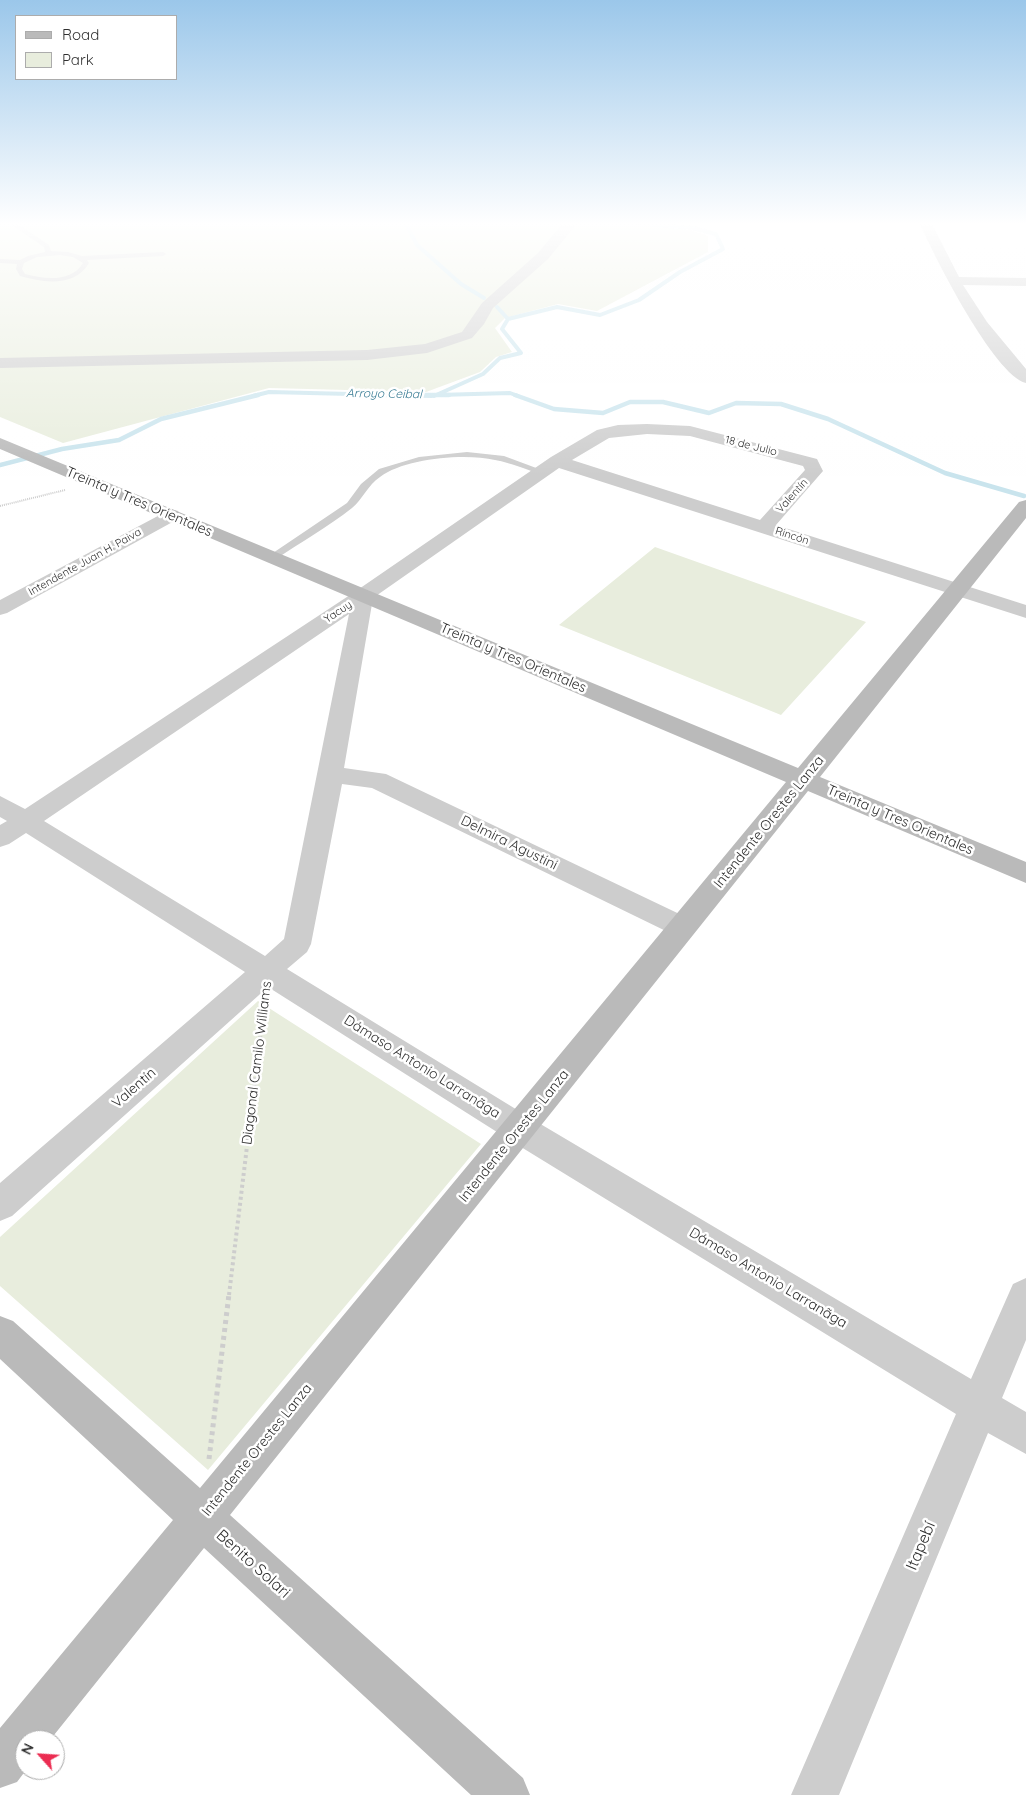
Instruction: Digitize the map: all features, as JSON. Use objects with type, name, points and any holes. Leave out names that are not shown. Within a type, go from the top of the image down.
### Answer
[{"type":"street","points":[[0,363],[367,354],[426,348],[467,335],[479,321],[486,308]]},
{"type":"street","points":[[970,308],[988,336],[1026,378]]},
{"type":"street","name":"Yacuy","points":[[8,821],[363,595],[550,467],[603,434],[618,430],[690,431]]},
{"type":"street","name":"18 de Julio","points":[[690,431],[811,463]]},
{"type":"street","name":"Treinta y Tres Orientales","points":[[0,443],[1026,873]]},
{"type":"street","name":"Valentín","points":[[764,526],[814,471],[811,463]]},
{"type":"street","name":"Rincón","points":[[550,467],[764,526],[1026,612]]},
{"type":"street","name":"Intendente Orestes Lanza","points":[[0,1765],[1021,512]]},
{"type":"street","name":"Intendente Juan H. Paiva","points":[[0,609],[171,515]]},
{"type":"street","name":"Diagonal Camilo Williams","points":[[268,971],[297,944],[331,774],[363,595]]},
{"type":"street","name":"Delmira Agustini","points":[[331,774],[354,775],[377,780],[682,927]]},
{"type":"street","name":"Dámaso Antonio Larranãga","points":[[8,821],[268,971],[520,1129],[1026,1434]]},
{"type":"street","name":"Valentín","points":[[0,1206],[268,971]]},
{"type":"street","name":"Itapebí","points":[[815,1795],[1026,1296]]},
{"type":"street","name":"Benito Solari","points":[[0,1334],[506,1795]]},
{"type":"lane","points":[[272,557],[351,505],[357,494],[374,478],[383,471],[400,464],[445,456],[490,456],[550,467]]},
{"type":"path","points":[[0,506],[93,482]]},
{"type":"path","name":"Diagonal Camilo Williams","points":[[208,1468],[268,971]]},
{"type":"green space","points":[[0,308],[544,308],[505,318],[495,328],[512,352],[496,357],[480,372],[426,392],[269,388],[63,443],[0,417]]},
{"type":"green space","points":[[579,308],[603,308],[597,311]]},
{"type":"green space","points":[[655,547],[866,622],[781,715],[559,625]]},
{"type":"green space","points":[[258,1001],[481,1144],[208,1470],[0,1286],[0,1237]]},
{"type":"waterway","points":[[498,308],[508,319]]},
{"type":"waterway","name":"Arroyo Ceibal","points":[[508,319],[554,308]]},
{"type":"waterway","name":"Arroyo Ceibal","points":[[561,308],[600,315],[619,308]]},
{"type":"waterway","name":"Arroyo Ceibal","points":[[436,395],[483,374],[500,358],[521,353],[502,329],[508,319]]},
{"type":"waterway","name":"Arroyo Ceibal","points":[[253,396],[269,392],[391,395]]},
{"type":"waterway","points":[[449,395],[438,395],[510,393],[518,396]]},
{"type":"waterway","name":"Arroyo Ceibal","points":[[0,465],[62,449],[119,440],[161,419],[258,395]]},
{"type":"waterway","name":"Arroyo Ceibal","points":[[380,395],[391,395]]},
{"type":"waterway","name":"Arroyo Ceibal","points":[[391,395],[436,395]]},
{"type":"waterway","name":"Arroyo Ceibal","points":[[391,395],[432,396]]},
{"type":"waterway","points":[[515,395],[554,409],[603,413],[630,402],[663,402],[709,413],[736,403],[781,404],[828,419],[945,473],[1024,496]]}]
